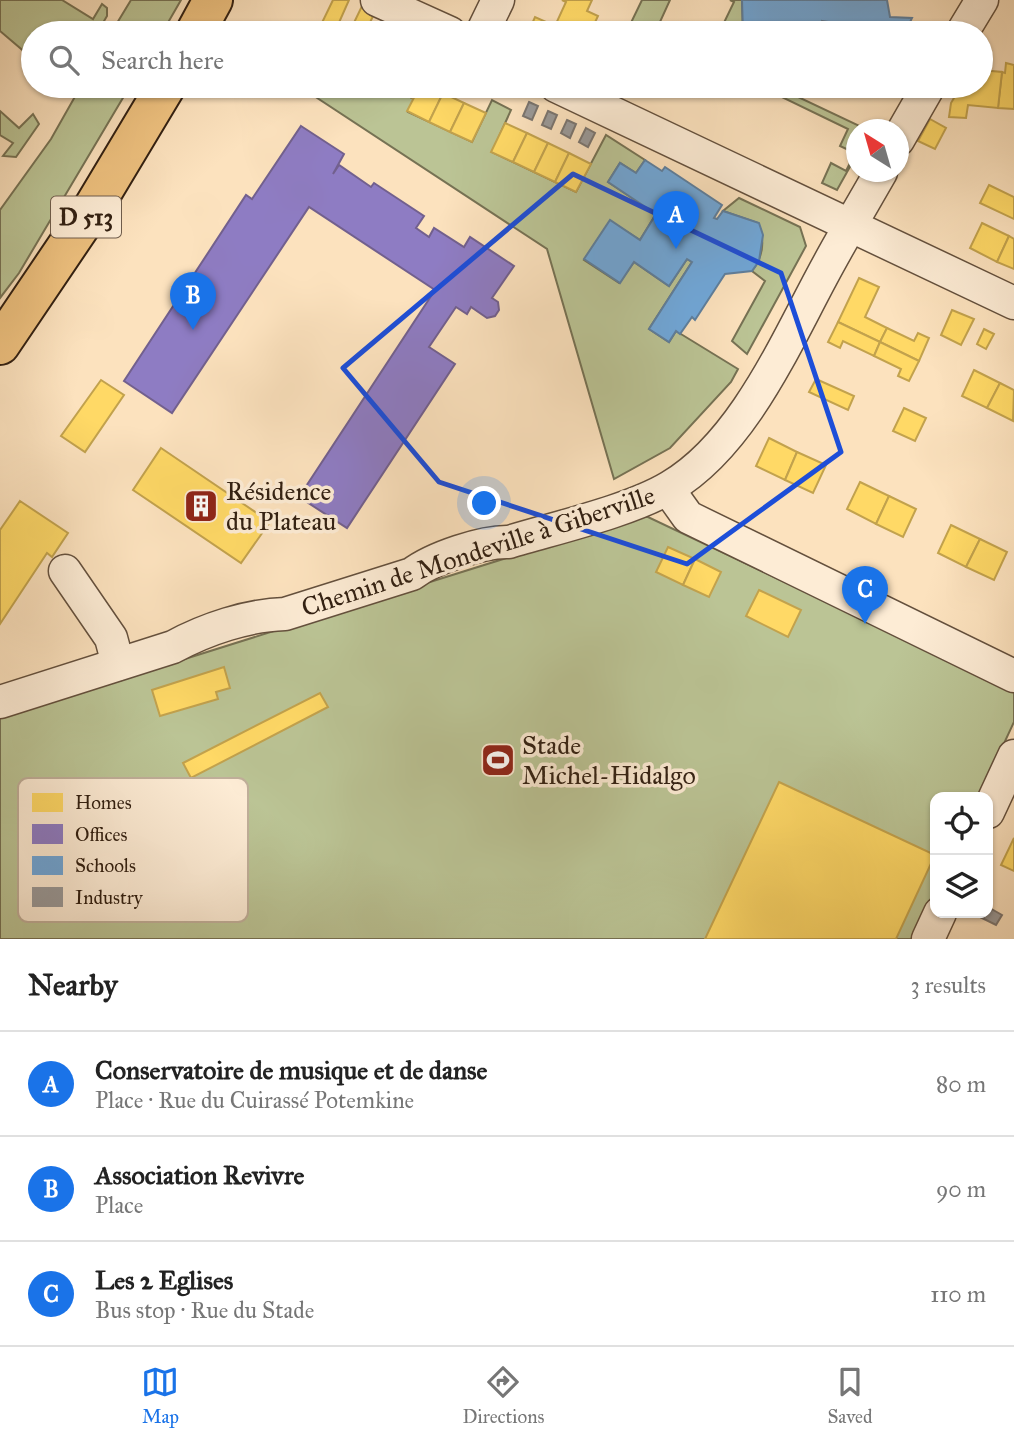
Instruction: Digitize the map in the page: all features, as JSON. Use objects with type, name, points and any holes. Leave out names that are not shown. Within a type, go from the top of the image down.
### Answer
[{"type":"main road","points":[[202,21],[213,0]]},
{"type":"main road","name":"D 513","points":[[0,345],[94,206],[159,98]]},
{"type":"street","points":[[377,0],[423,21]]},
{"type":"street","points":[[488,21],[498,0]]},
{"type":"street","points":[[969,21],[982,0]]},
{"type":"street","points":[[581,98],[1014,303]]},
{"type":"street","points":[[909,121],[922,98]]},
{"type":"street","name":"Chemin de Mondeville à Giberville","points":[[0,702],[252,619],[285,614],[412,575],[425,564],[590,517],[668,489],[703,462],[748,407],[768,377],[839,221],[872,182]]},
{"type":"street","points":[[668,489],[680,508],[695,521],[1014,676]]},
{"type":"street","points":[[65,571],[111,638],[118,664]]},
{"type":"street","points":[[993,801],[1014,756]]},
{"type":"street","points":[[928,939],[938,918]]},
{"type":"highlighted area","points":[[573,174],[781,273],[841,452],[687,564],[439,482],[343,368]]},
{"type":"green space","points":[[0,0],[62,0],[93,19],[102,4],[107,8],[104,21],[21,21],[21,49],[0,31]]},
{"type":"green space","points":[[131,0],[181,0],[169,21],[118,21]]},
{"type":"green space","points":[[642,0],[670,0],[660,21],[632,21]]},
{"type":"green space","points":[[730,0],[742,0],[743,21],[725,21],[734,2]]},
{"type":"green space","points":[[74,98],[123,98],[19,273],[0,298],[0,210],[51,139]]},
{"type":"green space","points":[[317,98],[412,98],[414,99],[408,112],[472,142],[492,100],[511,110],[492,152],[576,192],[606,135],[645,160],[636,173],[620,163],[608,182],[656,214],[640,240],[610,221],[584,260],[619,283],[634,262],[669,286],[687,259],[692,262],[649,329],[669,342],[676,331],[738,369],[731,382],[670,448],[614,479],[547,249]]},
{"type":"green space","points":[[784,98],[800,98],[846,120],[846,128]]},
{"type":"green space","points":[[0,111],[19,128],[33,114],[39,124],[16,157],[3,156],[13,143],[0,135]]},
{"type":"green space","points":[[846,133],[846,149],[840,146]]},
{"type":"green space","points":[[831,163],[846,171],[837,190],[822,183]]},
{"type":"green space","points":[[739,198],[800,227],[806,246],[747,354],[732,341],[765,281],[752,271],[762,248],[758,223],[723,211]]},
{"type":"green space","name":"Stade Michel-Hidalgo","points":[[640,516],[648,517],[1014,691],[1014,722],[981,792],[930,792],[930,901],[912,939],[0,939],[0,717]]},
{"type":"building: Homes","points":[[333,0],[349,0],[340,21],[323,21]]},
{"type":"building: Homes","points":[[562,0],[592,0],[587,11],[598,16],[596,21],[557,21],[566,2]]},
{"type":"building: Homes","points":[[362,6],[375,12],[371,21],[355,21]]},
{"type":"building: Homes","points":[[1006,63],[1014,65],[1014,109],[998,108],[1002,72],[1005,73]]},
{"type":"building: Homes","points":[[993,71],[1002,72],[998,108],[968,105],[966,118],[949,117],[954,98],[993,98]]},
{"type":"building: Homes","points":[[414,98],[441,98],[429,122],[407,111]]},
{"type":"building: Homes","points":[[441,98],[454,98],[464,103],[450,132],[429,122]]},
{"type":"building: Homes","points":[[464,103],[486,113],[472,142],[450,132]]},
{"type":"building: Homes","points":[[930,119],[946,128],[935,149],[918,141]]},
{"type":"building: Homes","points":[[505,123],[527,133],[513,162],[491,152]]},
{"type":"building: Homes","points":[[527,133],[548,143],[534,172],[513,162]]},
{"type":"building: Homes","points":[[548,143],[569,153],[555,182],[534,172]]},
{"type":"building: Homes","points":[[569,153],[591,164],[576,192],[555,182]]},
{"type":"building: Homes","points":[[989,185],[1014,197],[1014,219],[980,203]]},
{"type":"building: Homes","points":[[982,223],[1009,236],[997,262],[970,248]]},
{"type":"building: Homes","points":[[1009,236],[1014,239],[1014,269],[997,262]]},
{"type":"building: Homes","points":[[859,278],[879,287],[865,317],[887,328],[880,342],[838,322]]},
{"type":"building: Homes","points":[[952,310],[974,319],[961,345],[941,335]]},
{"type":"building: Homes","points":[[838,322],[880,342],[874,356],[843,341],[840,348],[828,342]]},
{"type":"building: Homes","points":[[887,328],[914,341],[918,333],[929,338],[919,361],[880,342]]},
{"type":"building: Homes","points":[[984,329],[994,334],[986,349],[977,344]]},
{"type":"building: Homes","points":[[880,342],[919,361],[909,381],[898,376],[901,369],[874,356]]},
{"type":"building: Homes","points":[[974,370],[1000,383],[987,408],[962,396]]},
{"type":"building: Homes","points":[[816,379],[854,396],[848,410],[809,392]]},
{"type":"building: Homes","points":[[101,380],[124,395],[85,452],[61,436]]},
{"type":"building: Homes","points":[[1000,383],[1014,390],[1013,421],[987,408]]},
{"type":"building: Homes","points":[[904,408],[926,418],[915,441],[893,431]]},
{"type":"building: Homes","points":[[769,438],[797,452],[785,480],[756,466]]},
{"type":"building: Homes","name":"Résidence du Plateau","points":[[161,448],[270,522],[241,563],[133,490]]},
{"type":"building: Homes","points":[[797,452],[826,465],[813,493],[785,480]]},
{"type":"building: Homes","points":[[860,482],[889,496],[876,524],[847,509]]},
{"type":"building: Homes","points":[[889,496],[916,509],[903,537],[876,524]]},
{"type":"building: Homes","points":[[20,501],[68,533],[52,557],[47,553],[0,624],[0,530]]},
{"type":"building: Homes","points":[[951,525],[980,539],[966,567],[938,553]]},
{"type":"building: Homes","points":[[980,539],[1007,552],[994,580],[966,567]]},
{"type":"building: Homes","points":[[668,547],[695,559],[683,585],[656,572]]},
{"type":"building: Homes","points":[[695,559],[721,572],[709,597],[683,585]]},
{"type":"building: Homes","points":[[759,590],[801,610],[788,637],[746,616]]},
{"type":"building: Homes","points":[[224,667],[230,688],[216,692],[218,699],[160,716],[152,690]]},
{"type":"building: Homes","points":[[320,693],[328,707],[191,778],[183,763]]},
{"type":"building: Homes","points":[[779,782],[930,853],[930,866],[896,939],[705,939]]},
{"type":"building: Homes","points":[[1014,838],[1014,871],[1001,865]]},
{"type":"building: Offices","points":[[301,126],[344,154],[333,174],[339,165],[371,187],[374,183],[424,216],[416,228],[429,237],[434,228],[464,247],[470,237],[514,266],[492,298],[498,302],[499,310],[495,316],[487,318],[471,307],[467,314],[456,307],[429,347],[455,364],[347,528],[299,497],[435,290],[309,207],[172,413],[124,381],[246,195],[252,199]]},
{"type":"building: Schools","points":[[742,0],[887,0],[890,17],[912,18],[911,21],[743,21]]},
{"type":"building: Schools","points":[[645,160],[662,171],[665,167],[722,205],[714,218],[717,219],[723,211],[759,223],[763,235],[759,261],[752,271],[725,274],[695,320],[692,317],[680,334],[676,331],[669,342],[649,329],[692,262],[687,259],[669,286],[634,262],[620,283],[584,259],[610,220],[640,240],[656,214],[608,182],[620,163],[636,173]]},
{"type":"building: Industry","points":[[529,102],[538,106],[532,120],[523,116]]},
{"type":"building: Industry","points":[[548,111],[557,115],[551,129],[542,125]]},
{"type":"building: Industry","points":[[567,120],[576,124],[570,138],[561,133]]},
{"type":"building: Industry","points":[[586,128],[595,133],[588,147],[579,142]]},
{"type":"building: Industry","points":[[993,910],[1002,915],[996,925],[982,918],[993,918]]},
{"type":"place","name":"Conservatoire de musique et de danse","points":[[676,249]]},
{"type":"place","name":"Association Revivre","points":[[193,330]]},
{"type":"place","name":"Résidence du Plateau","points":[[201,506]]},
{"type":"place","name":"Les 2 Eglises","points":[[865,624]]},
{"type":"place","name":"Stade Michel-Hidalgo","points":[[498,760]]}]
